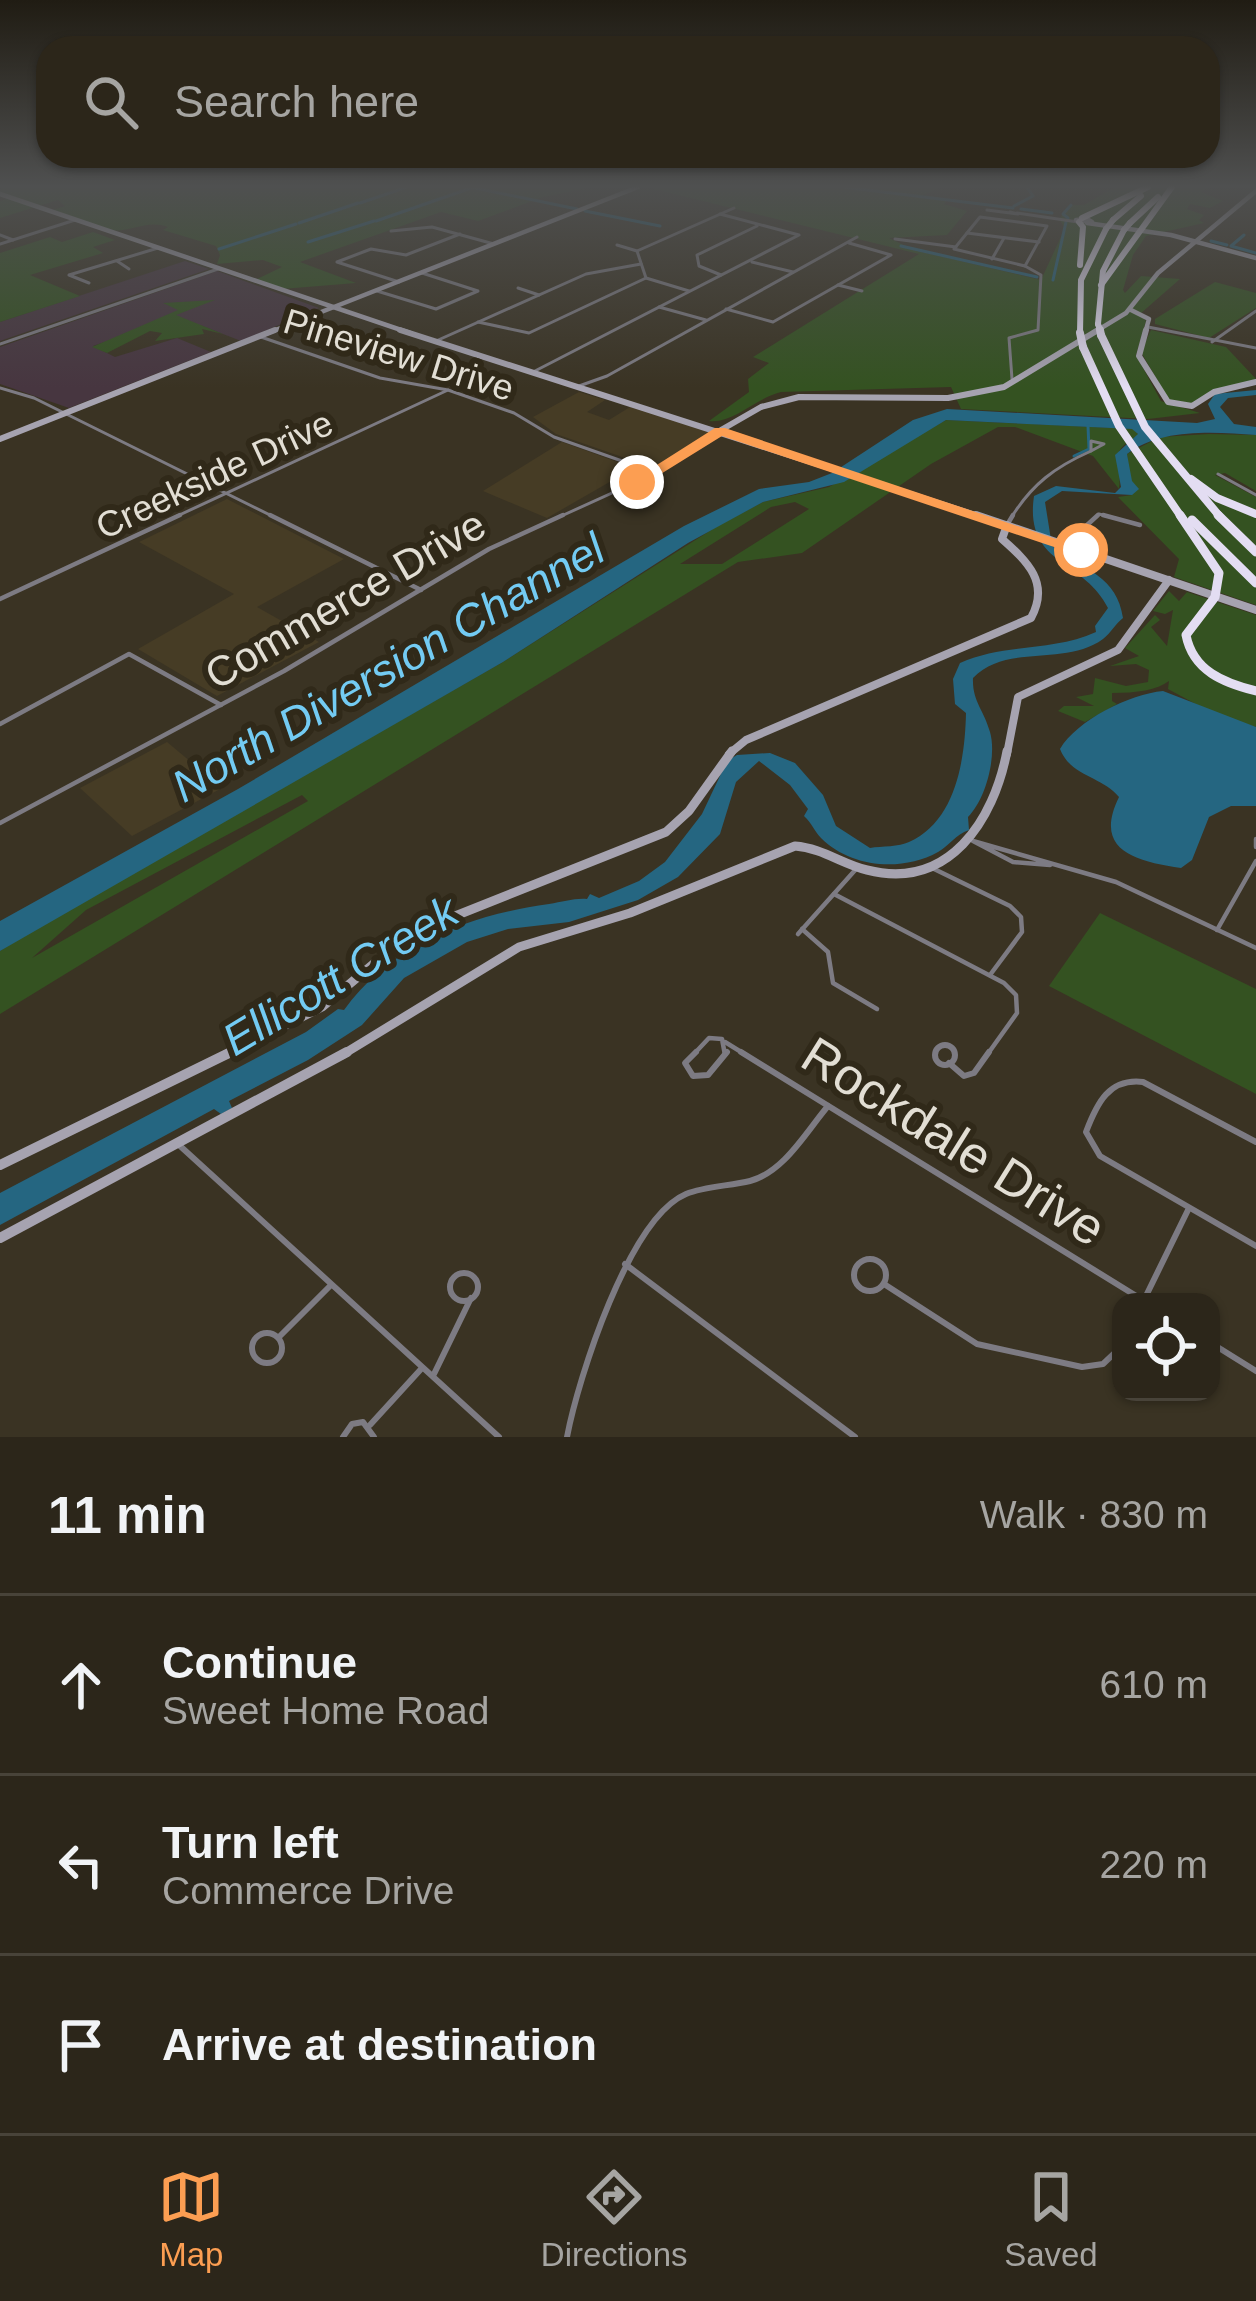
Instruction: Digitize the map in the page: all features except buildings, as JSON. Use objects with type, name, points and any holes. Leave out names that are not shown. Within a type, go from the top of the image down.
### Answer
[{"type":"highway","points":[[1083,254],[1083,347],[1111,412],[1219,574],[1219,598],[1195,634],[1194,648],[1214,670],[1256,689]]},
{"type":"highway","points":[[1083,274],[1093,254]]},
{"type":"highway","points":[[1111,254],[1101,285],[1098,324],[1121,389],[1165,455],[1256,552]]},
{"type":"highway","points":[[1101,285],[1125,254]]},
{"type":"highway","points":[[1165,455],[1205,491],[1256,514]]},
{"type":"highway","points":[[1173,500],[1256,583]]},
{"type":"street","points":[[89,283],[69,275],[139,254]]},
{"type":"street","points":[[175,254],[333,309],[870,479],[1256,610]]},
{"type":"street","points":[[358,254],[337,262],[399,282]]},
{"type":"street","points":[[0,439],[469,254]]},
{"type":"street","points":[[638,254],[646,278]]},
{"type":"street","points":[[698,254],[699,266],[721,275]]},
{"type":"street","points":[[533,372],[763,254]]},
{"type":"street","points":[[579,386],[826,254]]},
{"type":"street","points":[[727,309],[779,321],[887,254]]},
{"type":"street","points":[[964,254],[1025,266],[1042,276],[1038,328],[1010,337],[1009,377],[1017,381]]},
{"type":"street","points":[[992,260],[995,254]]},
{"type":"street","points":[[1025,266],[1033,254]]},
{"type":"street","points":[[720,431],[753,410],[788,399],[823,395],[958,398],[992,392],[1130,310],[1158,273],[1180,254]]},
{"type":"street","points":[[117,261],[129,269]]},
{"type":"street","points":[[749,261],[793,272]]},
{"type":"street","points":[[436,341],[598,269],[641,264]]},
{"type":"street","points":[[0,344],[218,269]]},
{"type":"street","points":[[377,291],[434,309],[478,292],[422,273]]},
{"type":"street","points":[[478,322],[529,333],[646,278],[689,291]]},
{"type":"street","points":[[836,285],[862,291]]},
{"type":"street","points":[[518,288],[539,295]]},
{"type":"street","points":[[658,306],[706,320]]},
{"type":"street","points":[[1130,310],[1147,317],[1139,356],[1168,402],[1192,406],[1216,391],[1256,382]]},
{"type":"street","points":[[1212,342],[1256,311]]},
{"type":"street","points":[[1148,326],[1256,348]]},
{"type":"street","name":"Pineview Drive","points":[[261,337],[380,378],[448,390],[514,412],[550,436],[656,473]]},
{"type":"street","points":[[0,388],[64,414],[421,590]]},
{"type":"street","name":"Creekside Drive","points":[[0,599],[448,390]]},
{"type":"street","name":"Commerce Drive","points":[[0,823],[220,705],[489,549],[656,473],[720,431]]},
{"type":"street","points":[[0,1165],[322,1007],[383,956],[430,926],[666,832],[696,804],[721,758],[746,740],[1030,618],[1040,603],[1039,581],[1026,560],[1002,539],[1007,525],[1024,497],[1055,466],[1091,451]]},
{"type":"street","points":[[1218,474],[1256,496]]},
{"type":"street","points":[[1081,550],[1082,543],[1074,537],[1099,514],[1140,525]]},
{"type":"street","points":[[0,1238],[179,1145],[537,940],[626,914],[794,846],[812,847],[857,868],[890,873],[930,867],[974,841],[986,823],[1015,700],[1045,681],[1118,650],[1168,580]]},
{"type":"street","points":[[0,724],[129,654],[220,705]]},
{"type":"street","points":[[974,841],[1116,882],[1256,948]]},
{"type":"street","points":[[1217,930],[1256,861]]},
{"type":"street","points":[[930,867],[1010,906],[1021,917],[1022,932],[990,975]]},
{"type":"street","points":[[857,868],[800,932],[828,952],[825,972],[829,981],[877,1009]]},
{"type":"street","points":[[834,894],[1012,990],[1017,1013],[972,1075],[964,1076],[949,1064]]},
{"type":"street","points":[[706,1039],[725,1042],[727,1052],[708,1075],[693,1076],[686,1071],[686,1060],[706,1039]]},
{"type":"street","name":"Rockdale Drive","points":[[725,1042],[1129,1293]]},
{"type":"street","points":[[1256,1142],[1143,1082],[1121,1080],[1111,1085],[1087,1126],[1090,1145],[1100,1156],[1256,1246]]},
{"type":"street","points":[[566,1437],[577,1388],[625,1264],[673,1203],[692,1192],[755,1180],[775,1170],[828,1106]]},
{"type":"street","points":[[179,1145],[499,1437]]},
{"type":"street","points":[[1148,1293],[1189,1208]]},
{"type":"street","points":[[884,1284],[886,1274],[875,1261],[865,1259],[854,1266],[856,1282],[865,1289],[884,1284],[977,1344],[1082,1367],[1103,1364],[1112,1356]]},
{"type":"street","points":[[625,1264],[855,1437]]},
{"type":"street","points":[[434,1376],[477,1291],[475,1278],[458,1275],[450,1285],[451,1294],[457,1300],[471,1298]]},
{"type":"street","points":[[279,1336],[331,1285]]},
{"type":"street","points":[[267,1333],[279,1336],[282,1346],[273,1360],[255,1359],[252,1351],[258,1338],[267,1333]]},
{"type":"street","points":[[1220,1349],[1256,1371]]},
{"type":"street","points":[[370,1426],[422,1368]]},
{"type":"street","points":[[343,1437],[352,1424],[370,1426]]},
{"type":"street","points":[[370,1426],[374,1437]]},
{"type":"shaded area","points":[[185,261],[209,269],[0,341],[0,322]]},
{"type":"shaded area","points":[[217,271],[319,308],[241,341],[200,325],[173,335],[150,326],[93,346],[115,357],[177,338],[211,352],[69,408],[0,384],[0,347]]},
{"type":"shaded area","points":[[579,392],[605,400],[587,412],[609,420],[630,407],[711,433],[654,468],[556,434],[533,417]]},
{"type":"shaded area","points":[[562,442],[634,468],[547,518],[483,491]]},
{"type":"shaded area","points":[[227,499],[344,559],[257,607],[319,642],[217,696],[138,649],[234,594],[139,542]]},
{"type":"shaded area","points":[[167,742],[222,788],[132,836],[80,788]]},
{"type":"green space","points":[[0,254],[99,254],[30,275],[80,296],[0,322]]},
{"type":"green space","points":[[322,254],[300,262],[356,283],[282,289],[255,280],[282,267],[263,260],[217,264],[220,255]]},
{"type":"green space","points":[[919,254],[1041,280],[1053,254],[1134,254],[1125,293],[1141,276],[1180,279],[1140,314],[1146,321],[1136,355],[1161,401],[1200,413],[1148,419],[961,409],[951,387],[781,392],[727,419],[709,421],[749,392],[748,379],[769,363],[753,357]]},
{"type":"green space","points":[[1215,282],[1256,293],[1256,308],[1209,338],[1155,324],[1155,319]]},
{"type":"green space","points":[[215,300],[176,315],[223,334],[202,329],[204,334],[155,341],[162,333],[150,331],[107,353],[92,347],[178,310],[163,303]]},
{"type":"green space","points":[[1151,330],[1226,347],[1256,379],[1186,405],[1169,400],[1141,352]]},
{"type":"green space","points":[[946,420],[1133,429],[1139,435],[1119,453],[1119,489],[1093,456],[1015,427],[998,427],[931,464],[802,553],[738,562],[0,1014],[0,951],[37,927],[503,662],[716,527],[763,502],[829,487]],"holes":[[[795,502],[809,509],[722,564],[680,564],[771,507]],[[302,795],[308,801],[32,958],[86,910]]]},
{"type":"green space","points":[[1256,435],[1256,491],[1225,473],[1215,475],[1256,497],[1256,605],[1174,577],[1179,559],[1118,497],[1132,495],[1127,454],[1160,437]]},
{"type":"green space","points":[[1169,591],[1179,601],[1187,592],[1256,615],[1256,727],[1216,715],[1168,689],[1169,681],[1145,690],[1112,693],[1117,704],[1085,722],[1058,711],[1064,706],[1094,706],[1076,697],[1093,694],[1095,678],[1126,686],[1148,682],[1149,670],[1136,664],[1110,666],[1139,656],[1125,648],[1155,615],[1160,620],[1151,627],[1167,646],[1173,610],[1153,611]]},
{"type":"green space","points":[[1100,913],[1256,989],[1256,1094],[1049,986]]},
{"type":"water","points":[[1256,390],[1256,395],[1228,398],[1220,407],[1234,424],[1256,427],[1256,435],[1188,434],[1156,440],[1127,454],[1132,481],[1139,489],[1132,495],[1062,491],[1045,502],[1052,546],[1107,584],[1123,618],[1088,647],[1002,661],[973,678],[990,732],[991,765],[985,789],[968,817],[969,830],[942,849],[893,864],[847,856],[821,838],[790,785],[759,761],[736,782],[720,834],[678,877],[638,900],[569,922],[508,929],[467,942],[404,978],[362,1025],[229,1101],[232,1108],[221,1114],[214,1109],[0,1225],[0,1193],[306,1032],[338,1009],[344,1010],[386,967],[435,936],[520,909],[587,899],[590,894],[599,898],[639,881],[665,862],[702,814],[727,761],[737,755],[770,753],[795,763],[823,795],[836,826],[870,848],[905,844],[925,832],[948,804],[960,768],[966,713],[955,704],[953,679],[960,663],[1096,632],[1108,608],[1084,579],[1046,549],[1033,519],[1034,496],[1056,486],[1115,493],[1121,487],[1115,455],[1138,434],[1132,429],[946,420],[844,482],[763,502],[688,543],[503,662],[0,951],[0,921],[238,789],[684,526],[759,489],[809,482],[832,473],[913,420],[947,409],[1197,423],[1215,419],[1208,404],[1215,394]]},
{"type":"water","points":[[1163,691],[1256,727],[1256,806],[1231,806],[1209,817],[1192,860],[1181,868],[1123,850],[1111,829],[1119,797],[1071,765],[1060,749],[1105,710]]},
{"type":"waterway","points":[[936,254],[1037,277]]},
{"type":"waterway","points":[[1053,280],[1059,254]]},
{"type":"waterway","points":[[1074,456],[1089,449],[1088,426]]},
{"type":"route","points":[[637,482],[720,431],[1081,550]]},
{"type":"water label","name":"North Diversion Channel","points":[[388,667]]},
{"type":"water label","name":"Ellicott Creek","points":[[340,975]]}]
